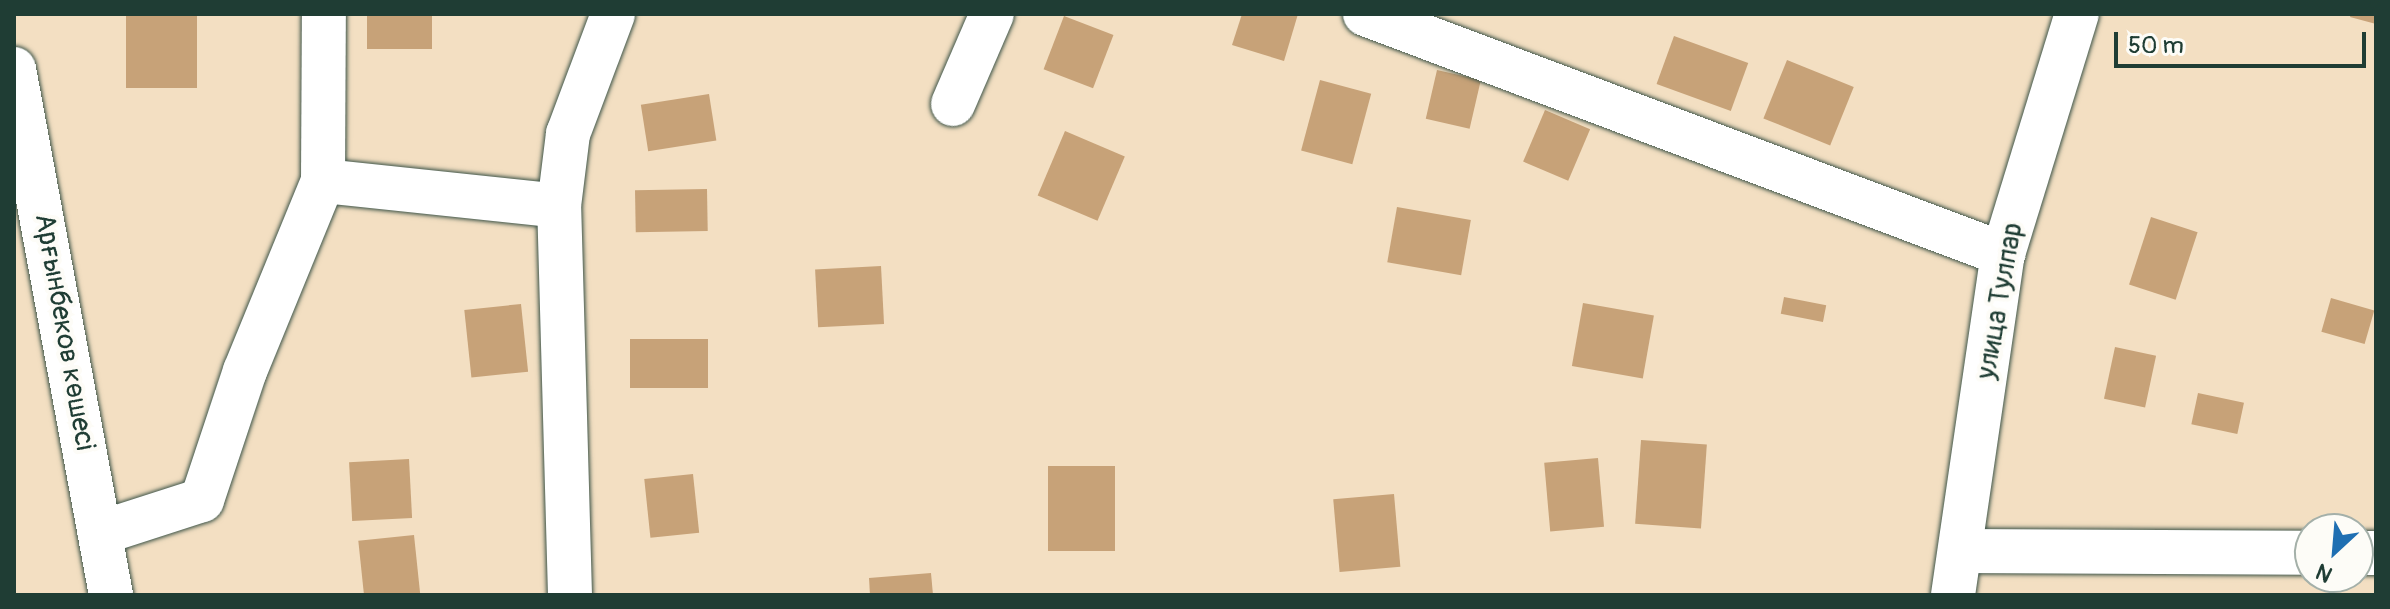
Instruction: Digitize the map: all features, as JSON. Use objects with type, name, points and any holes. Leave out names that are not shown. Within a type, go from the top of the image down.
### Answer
[{"type":"street","points":[[100,533],[202,500],[245,371],[323,181],[324,14]]},
{"type":"street","points":[[570,595],[559,206],[568,134],[613,14]]},
{"type":"street","points":[[953,104],[992,14]]},
{"type":"street","points":[[1365,14],[2003,254]]},
{"type":"street","name":"улица Тулпар","points":[[1953,595],[2003,254],[2077,14]]},
{"type":"street","name":"Арғынбеков көшесі","points":[[14,69],[111,595]]},
{"type":"street","points":[[323,181],[559,206]]},
{"type":"street","points":[[1961,551],[2294,553]]},
{"type":"building","points":[[126,14],[197,14],[197,88],[126,88]]},
{"type":"building","points":[[367,14],[432,14],[432,49],[367,49]]},
{"type":"building","points":[[1242,14],[1298,14],[1284,61],[1232,45]]},
{"type":"building","points":[[2351,14],[2376,14],[2376,24],[2350,17]]},
{"type":"building","points":[[1064,16],[1113,35],[1093,88],[1044,69]]},
{"type":"building","points":[[1674,36],[1748,63],[1731,111],[1657,84]]},
{"type":"building","points":[[1787,60],[1854,87],[1830,145],[1763,118]]},
{"type":"building","points":[[1437,70],[1481,80],[1470,129],[1426,119]]},
{"type":"building","points":[[1320,80],[1371,94],[1352,164],[1301,151]]},
{"type":"building","points":[[709,94],[716,140],[648,151],[641,105]]},
{"type":"building","points":[[1545,110],[1590,129],[1568,181],[1523,162]]},
{"type":"building","points":[[1065,131],[1125,156],[1097,221],[1038,195]]},
{"type":"building","points":[[707,189],[708,231],[636,232],[635,190]]},
{"type":"building","points":[[1397,207],[1471,220],[1461,275],[1387,262]]},
{"type":"building","points":[[2151,217],[2198,232],[2176,300],[2129,285]]},
{"type":"building","points":[[881,266],[884,324],[818,327],[815,269]]},
{"type":"building","points":[[1784,297],[1826,305],[1823,322],[1781,314]]},
{"type":"building","points":[[2331,298],[2374,310],[2365,344],[2321,332]]},
{"type":"building","points":[[1583,303],[1654,316],[1643,379],[1572,366]]},
{"type":"building","points":[[521,304],[528,372],[471,378],[464,310]]},
{"type":"building","points":[[630,339],[708,339],[708,388],[630,388]]},
{"type":"building","points":[[2115,347],[2156,356],[2145,408],[2104,399]]},
{"type":"building","points":[[2198,393],[2244,403],[2237,434],[2191,424]]},
{"type":"building","points":[[1641,440],[1707,445],[1701,528],[1635,524]]},
{"type":"building","points":[[1598,458],[1604,527],[1550,531],[1544,463]]},
{"type":"building","points":[[409,459],[412,518],[352,521],[349,462]]},
{"type":"building","points":[[1048,466],[1115,466],[1115,551],[1048,551]]},
{"type":"building","points":[[693,474],[699,533],[650,538],[644,479]]},
{"type":"building","points":[[1394,494],[1400,567],[1340,572],[1333,499]]},
{"type":"building","points":[[414,535],[420,595],[364,595],[358,541]]},
{"type":"building","points":[[931,573],[933,595],[870,595],[869,578]]}]
